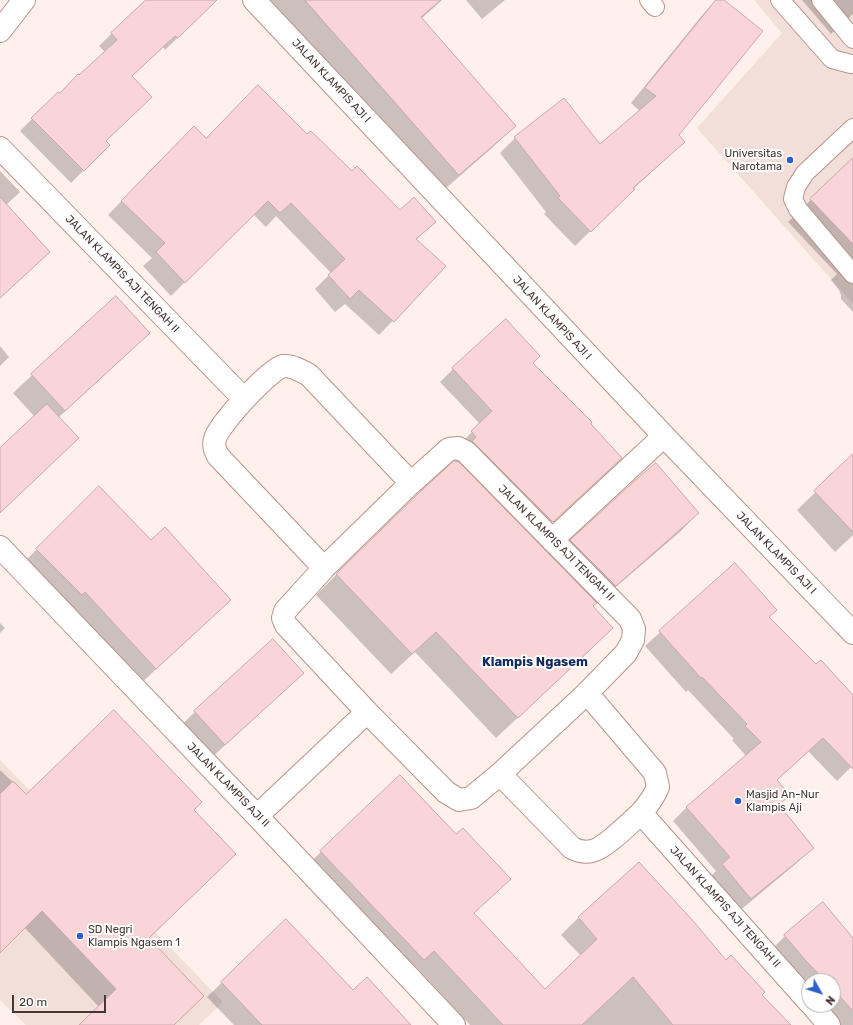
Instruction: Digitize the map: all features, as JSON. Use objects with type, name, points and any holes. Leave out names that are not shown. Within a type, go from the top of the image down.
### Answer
[{"type":"street","points":[[0,31],[24,0]]},
{"type":"street","name":"JALAN KLAMPIS AJI I","points":[[254,0],[664,436],[853,633]]},
{"type":"street","name":"JALAN KLAMPIS AJI TENGAH II","points":[[0,148],[244,399]]},
{"type":"street","points":[[324,568],[218,456],[214,447],[215,438],[222,425],[244,399],[275,371],[283,366],[296,368],[309,375],[411,483]]},
{"type":"street","points":[[552,540],[664,436]]},
{"type":"street","name":"JALAN KLAMPIS AJI TENGAH II","points":[[458,448],[466,452],[552,540],[630,619],[634,629],[633,640],[626,653],[587,693],[500,774],[471,798],[459,800],[446,792],[367,712],[286,625],[284,618],[285,611],[324,568],[411,483],[449,449],[458,448]]},
{"type":"street","name":"JALAN KLAMPIS AJI II","points":[[0,547],[454,1025]]},
{"type":"street","points":[[500,774],[572,848],[581,852],[592,852],[600,848],[641,812],[654,797],[658,787],[655,773],[587,693]]},
{"type":"street","points":[[257,816],[367,712]]},
{"type":"street","name":"JALAN KLAMPIS AJI TENGAH II","points":[[641,812],[801,993]]},
{"type":"street","points":[[819,1013],[830,1025]]},
{"type":"lane","points":[[780,0],[832,59],[852,62]]},
{"type":"lane","points":[[820,0],[853,39]]},
{"type":"lane","points":[[853,128],[805,173],[796,187],[793,199],[798,209],[853,274]]},
{"type":"shaded area","name":"Universitas Narotama","points":[[754,0],[853,0],[853,304],[697,128],[782,33]]},
{"type":"shaded area","name":"SD Negri Klampis Ngasem 1","points":[[0,760],[104,866],[98,873],[223,1002],[199,1025],[26,1025],[0,1000]]},
{"type":"building","points":[[146,0],[217,0],[178,38],[175,36],[132,76],[152,97],[106,141],[110,145],[84,171],[31,118],[117,40],[111,33]]},
{"type":"building","points":[[305,0],[441,0],[421,17],[516,126],[459,175]]},
{"type":"building","points":[[716,0],[724,0],[763,31],[679,135],[685,142],[633,188],[635,189],[591,232],[558,198],[560,196],[514,137],[564,98],[600,144],[656,96],[645,88]]},
{"type":"building","points":[[258,85],[307,134],[311,131],[352,171],[357,166],[400,210],[414,197],[436,222],[416,239],[446,266],[394,322],[359,290],[350,299],[328,275],[345,259],[291,203],[280,213],[268,201],[185,283],[156,252],[165,243],[121,201],[194,126],[206,138]]},
{"type":"building","points":[[853,158],[853,244],[810,199]]},
{"type":"building","points":[[0,197],[50,252],[0,298]]},
{"type":"building","points":[[116,296],[150,333],[65,411],[31,374]]},
{"type":"building","points":[[506,319],[540,356],[533,363],[592,422],[591,424],[622,458],[553,522],[472,441],[476,437],[471,431],[492,411],[452,368]]},
{"type":"building","points":[[47,404],[79,438],[0,513],[0,448]]},
{"type":"building","points":[[853,454],[853,532],[814,491]]},
{"type":"building","points":[[454,461],[459,462],[597,603],[593,606],[613,628],[518,718],[436,632],[412,654],[336,574]]},
{"type":"building","points":[[656,463],[699,513],[616,586],[570,540]]},
{"type":"building","points":[[99,486],[151,540],[165,527],[231,600],[156,669],[85,592],[82,595],[36,549]]},
{"type":"building","points":[[735,563],[777,610],[769,617],[816,664],[821,660],[853,695],[853,769],[823,738],[777,780],[790,795],[779,805],[814,848],[751,899],[722,864],[730,857],[686,807],[761,742],[745,726],[747,724],[702,677],[701,678],[659,631]]},
{"type":"building","points":[[273,639],[304,673],[225,745],[194,711]]},
{"type":"building","points":[[114,710],[202,802],[194,810],[236,854],[149,938],[204,996],[174,1025],[79,1025],[116,989],[42,911],[0,953],[0,794],[13,781],[26,794]]},
{"type":"building","points":[[400,775],[456,834],[463,828],[511,879],[474,913],[545,989],[597,939],[578,917],[639,862],[694,922],[726,960],[731,955],[765,992],[762,995],[791,1025],[673,1025],[633,977],[582,1025],[503,1025],[434,951],[424,960],[320,851]]},
{"type":"building","points":[[823,902],[853,938],[853,1011],[841,998],[841,973],[818,973],[784,935]]},
{"type":"building","points":[[286,919],[353,990],[367,977],[411,1025],[262,1025],[221,982]]},
{"type":"place","name":"Universitas Narotama","points":[[790,160]]},
{"type":"place","name":"Masjid An-Nur Klampis Aji","points":[[738,801]]},
{"type":"place","name":"SD Negri Klampis Ngasem 1","points":[[80,936]]},
{"type":"district","name":"Klampis Ngasem","points":[[535,662]]}]
